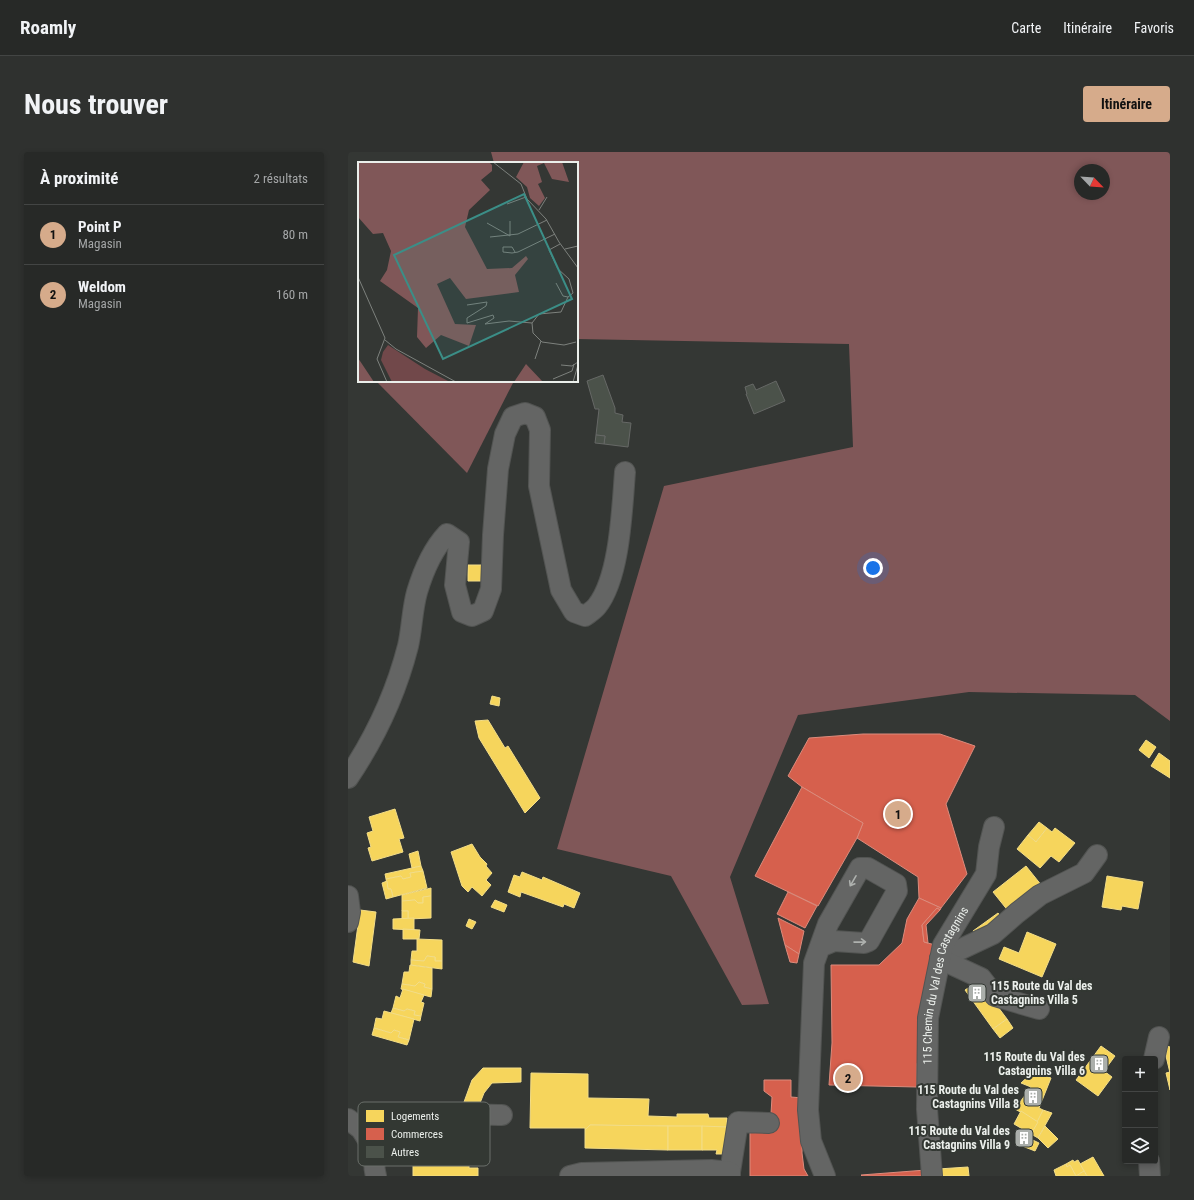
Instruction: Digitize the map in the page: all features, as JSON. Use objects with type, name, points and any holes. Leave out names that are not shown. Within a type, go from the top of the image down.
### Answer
[{"type":"street","points":[[348,778],[363,755],[394,694],[408,646],[417,592],[437,545],[447,534],[459,542],[455,585],[462,612],[472,616],[483,611],[491,589],[492,535],[498,469],[505,434],[513,417],[525,413],[535,417],[540,430],[539,486],[561,590],[574,612],[585,616],[597,606],[608,585],[619,538],[625,472]]},
{"type":"street","name":"115 Chemin du Val des Castagnins","points":[[932,1176],[927,1109],[928,1018],[943,945],[986,874],[989,848],[994,827]]},
{"type":"street","points":[[940,959],[994,934],[1040,895],[1084,873],[1097,855]]},
{"type":"street","points":[[348,896],[350,912],[348,922]]},
{"type":"street","points":[[822,946],[814,964],[808,1110],[811,1141],[825,1176]]},
{"type":"street","points":[[940,959],[981,978],[996,996],[1039,1009]]},
{"type":"street","points":[[1155,1056],[1159,1037]]},
{"type":"street","points":[[490,1115],[502,1115]]},
{"type":"street","points":[[348,1119],[358,1127]]},
{"type":"street","points":[[570,1176],[582,1173],[711,1170],[730,1174],[738,1122],[769,1123]]},
{"type":"street","points":[[1149,1164],[1150,1176]]},
{"type":"street","points":[[374,1166],[376,1176]]},
{"type":"shaded area","points":[[491,152],[1170,152],[1170,721],[1135,695],[969,692],[798,715],[730,877],[769,1004],[742,1005],[671,876],[557,849],[664,486],[853,447],[849,344],[578,339],[578,162],[494,162]]},
{"type":"shaded area","points":[[377,382],[513,382],[467,473]]},
{"type":"building: Logements","points":[[468,565],[485,565],[482,581],[468,581]]},
{"type":"building: Logements","points":[[492,696],[500,698],[499,706],[490,704]]},
{"type":"building: Logements","points":[[488,720],[505,748],[508,746],[540,798],[525,813],[479,738],[475,721]]},
{"type":"building: Logements","points":[[1146,740],[1156,747],[1149,758],[1139,750]]},
{"type":"building: Logements","points":[[1159,753],[1170,761],[1170,778],[1151,766]]},
{"type":"building: Logements","points":[[395,809],[404,838],[399,839],[403,852],[372,861],[368,848],[371,847],[367,833],[373,831],[369,817]]},
{"type":"building: Logements","points":[[1039,822],[1047,828],[1036,842],[1028,835]]},
{"type":"building: Logements","points":[[1047,828],[1052,832],[1055,828],[1075,843],[1059,862],[1051,856],[1040,868],[1017,849],[1028,835],[1036,842]]},
{"type":"building: Logements","points":[[472,844],[492,873],[486,880],[491,885],[482,896],[472,887],[468,892],[462,886],[451,852]]},
{"type":"building: Logements","points":[[418,851],[421,866],[412,868],[409,854]]},
{"type":"building: Logements","points":[[421,866],[423,871],[410,873],[411,877],[403,879],[401,876],[386,879],[385,874]]},
{"type":"building: Logements","points":[[1026,866],[1042,886],[1009,912],[993,892]]},
{"type":"building: Logements","points":[[423,871],[427,888],[393,897],[391,889],[388,889],[386,879],[401,876],[403,879],[411,877],[410,873]]},
{"type":"building: Logements","points":[[522,872],[542,880],[543,877],[580,893],[574,908],[564,904],[563,907],[521,892],[520,897],[508,892],[514,875],[520,877]]},
{"type":"building: Logements","points":[[1107,876],[1143,882],[1138,909],[1122,906],[1121,910],[1102,907]]},
{"type":"building: Logements","points":[[387,881],[388,889],[391,889],[393,897],[386,899],[382,883]]},
{"type":"building: Logements","points":[[431,888],[431,896],[423,897],[423,903],[418,903],[415,900],[402,901],[402,895]]},
{"type":"building: Logements","points":[[431,896],[431,918],[408,919],[408,911],[402,911],[402,901],[415,900],[418,903],[423,903],[423,897]]},
{"type":"building: Logements","points":[[495,900],[507,905],[504,912],[491,907]]},
{"type":"building: Logements","points":[[360,910],[376,912],[369,966],[353,962]]},
{"type":"building: Logements","points":[[402,911],[408,911],[408,919],[402,919]]},
{"type":"building: Logements","points":[[998,913],[1004,920],[979,939],[973,931]]},
{"type":"building: Logements","points":[[414,918],[414,930],[393,929],[393,919]]},
{"type":"building: Logements","points":[[469,919],[476,922],[472,929],[466,926]]},
{"type":"building: Logements","points":[[403,929],[420,930],[419,939],[403,939]]},
{"type":"building: Logements","points":[[1027,932],[1056,944],[1042,977],[999,959],[1004,947],[1019,953]]},
{"type":"building: Logements","points":[[417,939],[442,940],[442,961],[435,961],[435,957],[427,956],[424,961],[411,960],[412,951],[417,951]]},
{"type":"building: Logements","points":[[427,956],[435,957],[435,961],[442,961],[442,969],[411,965],[411,960],[424,961]]},
{"type":"building: Logements","points":[[410,965],[432,968],[432,989],[424,987],[425,984],[419,982],[415,986],[402,984],[404,972],[409,972]]},
{"type":"building: Logements","name":"115 Route du Val des Castagnins Villa 5","points":[[979,981],[989,995],[975,1004],[965,990]]},
{"type":"building: Logements","points":[[419,982],[425,984],[424,987],[432,989],[431,997],[401,989],[402,984],[415,986]]},
{"type":"building: Logements","points":[[403,989],[424,995],[421,1002],[424,1003],[421,1016],[414,1015],[415,1011],[407,1009],[404,1011],[393,1008],[396,996],[400,998]]},
{"type":"building: Logements","points":[[989,995],[1007,1019],[993,1029],[975,1004]]},
{"type":"building: Logements","points":[[393,1008],[404,1011],[407,1009],[415,1011],[414,1015],[421,1016],[420,1021],[391,1013]]},
{"type":"building: Logements","points":[[384,1011],[414,1019],[409,1040],[398,1037],[400,1032],[394,1030],[391,1033],[374,1028],[376,1018],[382,1019]]},
{"type":"building: Logements","points":[[1007,1019],[1013,1028],[1000,1038],[993,1029]]},
{"type":"building: Logements","points":[[374,1028],[391,1033],[394,1030],[400,1032],[398,1037],[409,1040],[407,1045],[372,1035]]},
{"type":"building: Logements","name":"115 Route du Val des Castagnins Villa 6","points":[[1101,1046],[1115,1056],[1104,1071],[1112,1077],[1098,1096],[1076,1080]]},
{"type":"building: Logements","points":[[1167,1046],[1170,1047],[1170,1073],[1166,1056]]},
{"type":"building: Logements","points":[[483,1068],[521,1068],[521,1082],[492,1083],[484,1093],[480,1102],[464,1102],[472,1080]]},
{"type":"building: Logements","name":"115 Route du Val des Castagnins Villa 8","points":[[1034,1071],[1051,1078],[1039,1108],[1043,1110],[1038,1122],[1015,1109],[1031,1087],[1021,1083]]},
{"type":"building: Logements","points":[[1170,1072],[1170,1090],[1166,1073]]},
{"type":"building: Logements","points":[[531,1073],[588,1074],[588,1098],[649,1099],[648,1116],[677,1117],[677,1114],[708,1114],[709,1118],[727,1118],[727,1127],[590,1125],[585,1130],[585,1128],[530,1128]]},
{"type":"building: Logements","points":[[1043,1110],[1052,1113],[1038,1138],[1031,1134]]},
{"type":"building: Logements","points":[[1021,1111],[1038,1122],[1031,1134],[1014,1124]]},
{"type":"building: Logements","points":[[590,1125],[668,1126],[668,1150],[585,1148],[585,1130]]},
{"type":"building: Logements","points":[[668,1126],[702,1126],[702,1150],[668,1150]]},
{"type":"building: Logements","points":[[702,1126],[727,1127],[727,1154],[716,1154],[717,1150],[702,1150]]},
{"type":"building: Logements","points":[[1045,1126],[1058,1139],[1048,1148],[1038,1138]]},
{"type":"building: Logements","name":"115 Route du Val des Castagnins Villa 9","points":[[1020,1134],[1039,1143],[1035,1151],[1017,1144]]},
{"type":"building: Logements","points":[[1093,1157],[1104,1176],[1087,1176],[1080,1164]]},
{"type":"building: Logements","points":[[1073,1160],[1074,1162],[1078,1160],[1084,1171],[1076,1176],[1070,1165],[1067,1167],[1066,1164]]},
{"type":"building: Logements","points":[[1066,1164],[1067,1167],[1070,1165],[1076,1176],[1056,1176],[1054,1170]]},
{"type":"building: Logements","points":[[413,1166],[469,1166],[469,1168],[478,1168],[478,1176],[413,1176]]},
{"type":"building: Logements","points":[[968,1167],[969,1176],[939,1176],[938,1169]]},
{"type":"building: Logements","points":[[1084,1171],[1087,1176],[1076,1176]]},
{"type":"building: Commerces","points":[[863,734],[940,734],[975,746],[946,804],[967,874],[941,908],[919,898],[918,877],[857,838],[863,823],[802,787],[788,776],[809,738]]},
{"type":"building: Commerces","points":[[802,787],[863,823],[857,838],[818,906],[755,876]]},
{"type":"building: Commerces","points":[[788,892],[817,906],[805,928],[777,914]]},
{"type":"building: Commerces","points":[[919,898],[941,908],[940,910],[937,908],[922,925],[924,942],[939,946],[923,1048],[917,1064],[917,1087],[829,1085],[832,1043],[831,965],[879,965],[902,943],[907,919]]},
{"type":"building: Commerces","points":[[937,908],[940,910],[926,925],[928,943],[924,942],[922,925]]},
{"type":"building: Commerces","points":[[778,918],[804,931],[799,954],[785,945]]},
{"type":"building: Commerces","points":[[785,945],[799,954],[797,963],[790,962]]},
{"type":"building: Commerces","points":[[764,1080],[791,1080],[791,1097],[803,1098],[802,1153],[804,1169],[808,1176],[750,1176],[750,1128],[771,1114],[772,1097],[764,1091]]},
{"type":"building: Commerces","points":[[926,1170],[926,1176],[861,1175]]},
{"type":"building: Autres","points":[[603,375],[615,408],[615,413],[623,415],[622,422],[631,423],[628,447],[604,444],[605,436],[596,435],[599,409],[595,409],[587,381]]},
{"type":"building: Autres","points":[[776,381],[785,401],[754,414],[746,394],[745,387],[753,384],[756,390]]},
{"type":"building: Autres","points":[[596,435],[605,436],[604,444],[595,443]]},
{"type":"place","name":"Point P","points":[[898,814]]},
{"type":"place","name":"115 Route du Val des Castagnins Villa 5","points":[[977,993]]},
{"type":"place","name":"115 Route du Val des Castagnins Villa 6","points":[[1099,1064]]},
{"type":"place","name":"Weldom","points":[[848,1078]]},
{"type":"place","name":"115 Route du Val des Castagnins Villa 8","points":[[1033,1097]]},
{"type":"place","name":"115 Route du Val des Castagnins Villa 9","points":[[1024,1138]]}]
